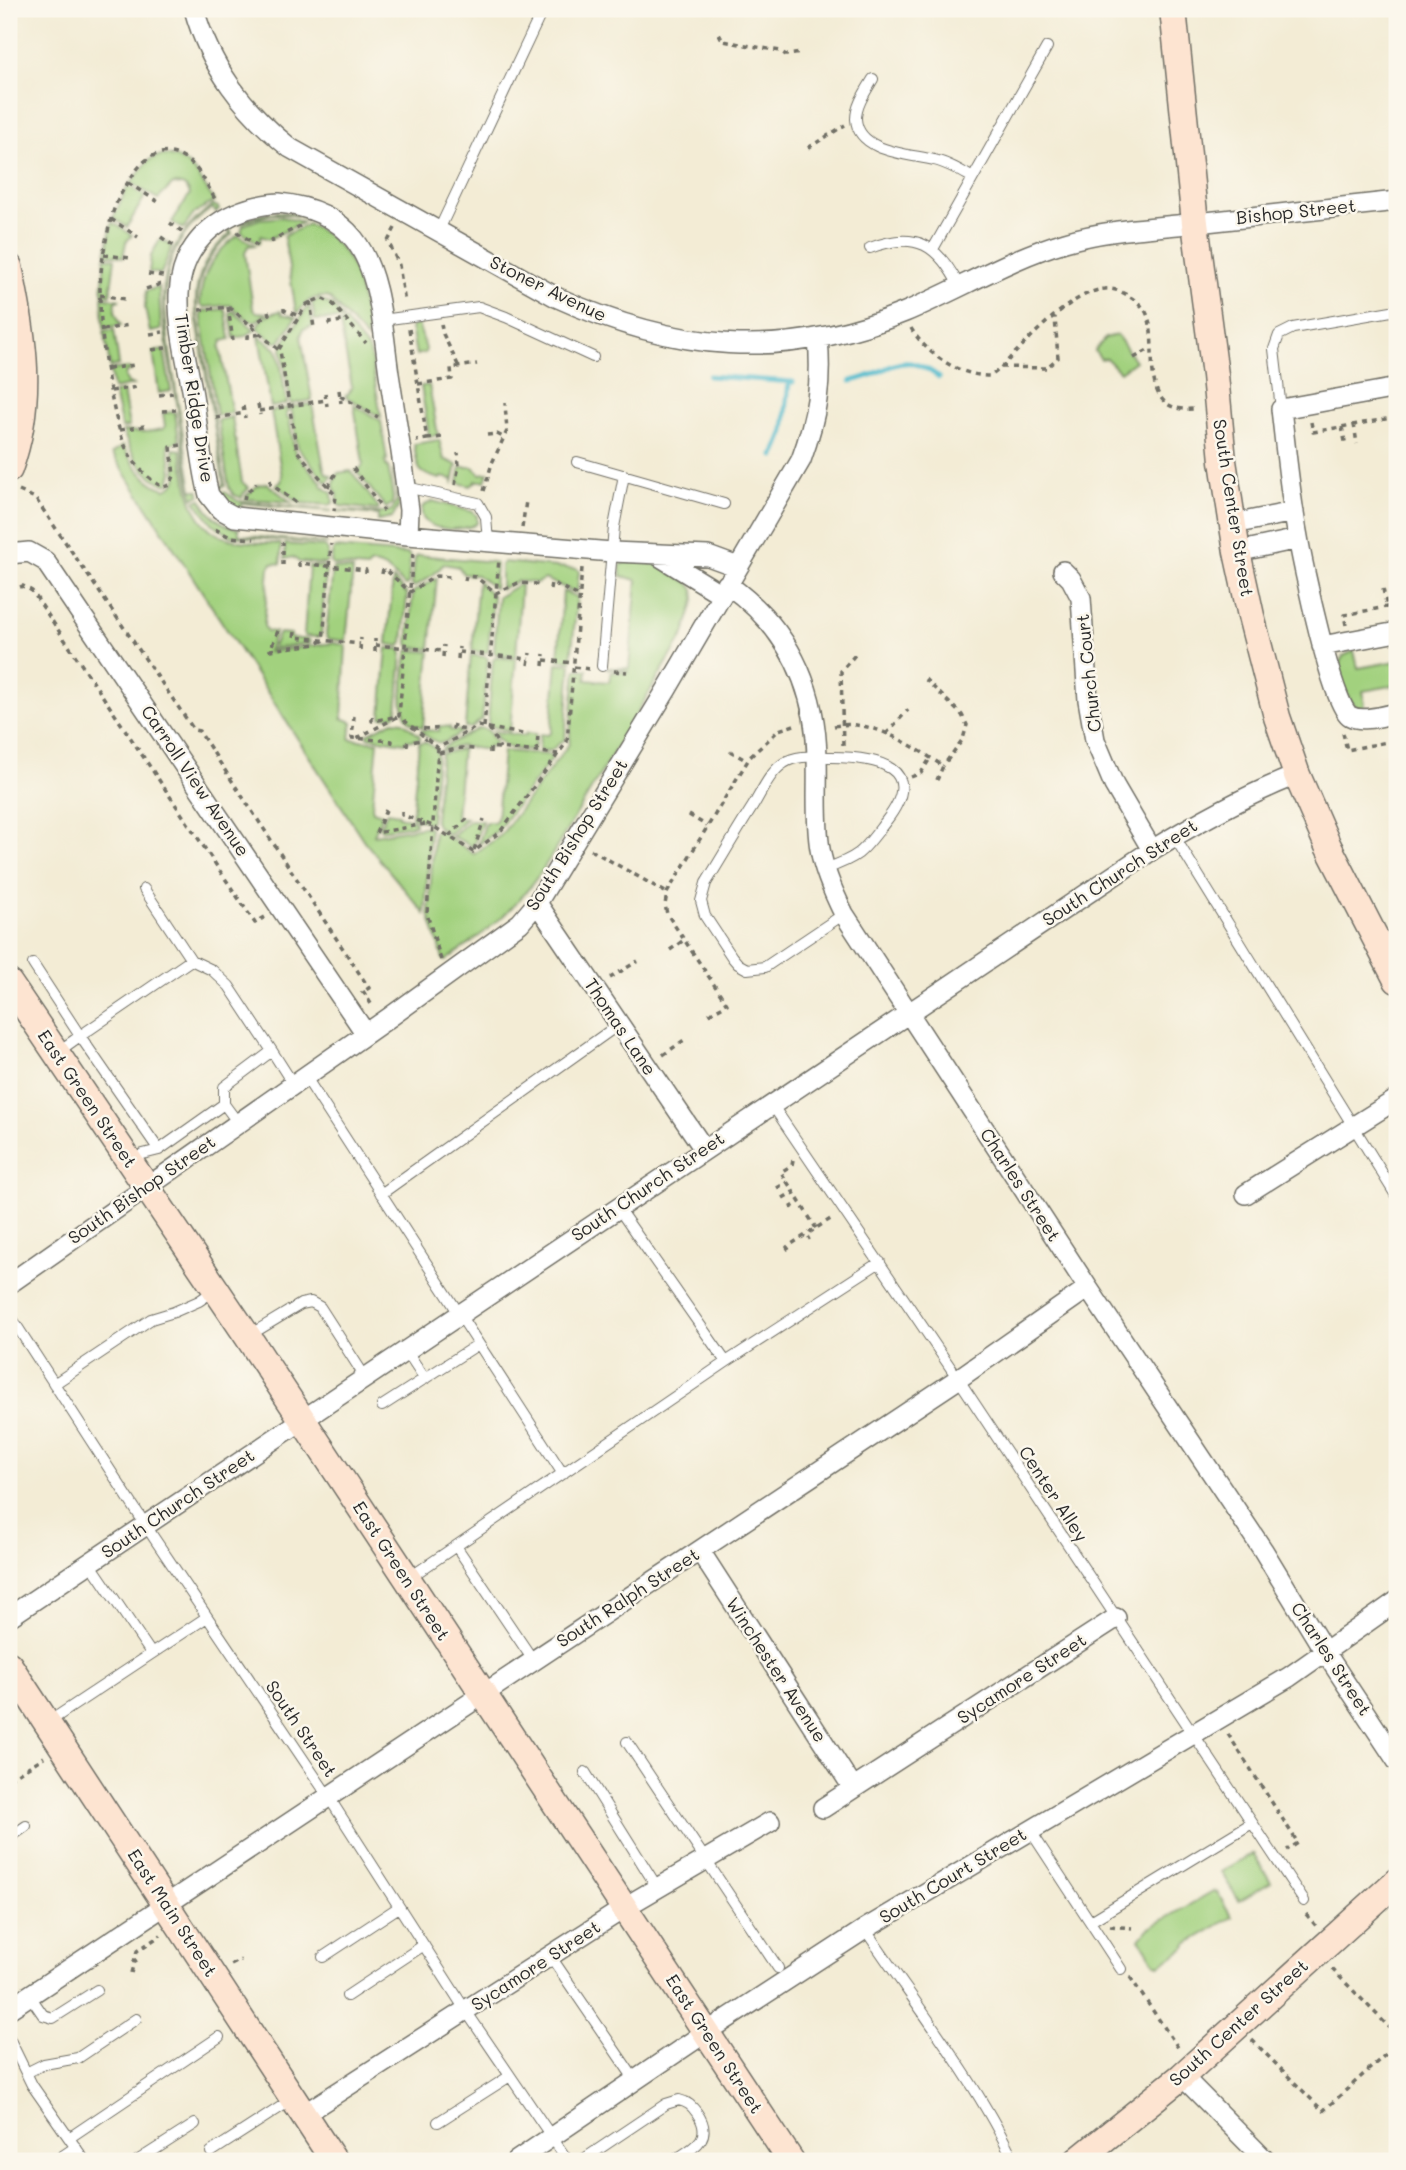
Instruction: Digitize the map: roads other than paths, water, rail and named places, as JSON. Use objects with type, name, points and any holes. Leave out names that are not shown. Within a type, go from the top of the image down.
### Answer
[{"type":"street","name":"Stoner Avenue","points":[[194,9],[215,64],[231,89],[269,131],[290,148],[556,297],[598,317],[638,330],[693,341],[740,345],[786,343],[818,338],[861,328],[904,312],[1065,242],[1118,231],[1195,223]]},
{"type":"street","name":"South Center Street","points":[[1173,9],[1195,223],[1233,524],[1262,663],[1297,775],[1334,859],[1397,980]]},
{"type":"street","name":"Bishop Street","points":[[1195,223],[1397,201]]},
{"type":"street","name":"Timber Ridge Drive","points":[[408,535],[406,487],[381,320],[368,261],[354,239],[332,219],[297,205],[261,204],[244,208],[226,217],[194,247],[181,281],[181,322],[207,488],[213,503],[227,515],[408,535],[493,550],[708,556],[729,582]]},
{"type":"street","points":[[9,267],[24,351],[25,388],[22,421],[12,471]]},
{"type":"street","name":"South Bishop Street","points":[[9,1284],[520,923],[537,903],[660,701],[801,460],[811,434],[819,394],[818,338]]},
{"type":"street","points":[[1397,388],[1281,409],[1298,539],[1322,646],[1343,711],[1358,719],[1397,713]]},
{"type":"street","points":[[1233,524],[1294,512]]},
{"type":"street","points":[[1237,552],[1298,539]]},
{"type":"street","name":"Carroll View Avenue","points":[[9,554],[29,552],[45,561],[366,1034]]},
{"type":"street","points":[[655,553],[729,582]]},
{"type":"street","name":"Church Court","points":[[1063,571],[1071,579],[1081,598],[1088,700],[1095,740],[1114,785],[1152,850]]},
{"type":"street","name":"Charles Street","points":[[729,582],[775,627],[792,657],[812,707],[817,757],[817,822],[825,869],[844,914],[1263,1550],[1325,1652],[1397,1761]]},
{"type":"street","points":[[1322,646],[1397,632]]},
{"type":"street","name":"South Church Street","points":[[9,1617],[1152,850],[1250,793],[1297,775]]},
{"type":"street","name":"Thomas Lane","points":[[537,903],[704,1149]]},
{"type":"street","name":"East Green Street","points":[[9,983],[248,1337],[791,2161]]},
{"type":"street","points":[[1246,1194],[1397,1099]]},
{"type":"street","name":"South Ralph Street","points":[[9,2009],[958,1379],[1088,1288]]},
{"type":"street","name":"Winchester Avenue","points":[[700,1551],[853,1788]]},
{"type":"street","name":"South Court Street","points":[[516,2161],[705,2032],[865,1929],[1289,1677],[1397,1601]]},
{"type":"street","name":"Sycamore Street","points":[[823,1808],[1116,1618]]},
{"type":"street","name":"East Main Street","points":[[9,1665],[334,2161]]},
{"type":"street","name":"Sycamore Street","points":[[299,2107],[466,2011],[657,1887],[770,1822]]},
{"type":"street","name":"South Center Street","points":[[1077,2161],[1182,2064],[1396,1883]]},
{"type":"street","points":[[1182,2064],[1266,2161]]},
{"type":"lane","points":[[438,232],[543,9]]},
{"type":"lane","points":[[933,249],[1047,47]]},
{"type":"lane","points":[[873,79],[857,111],[856,120],[862,134],[886,150],[933,160],[974,178]]},
{"type":"lane","points":[[870,248],[884,242],[910,239],[933,249],[942,258],[960,288]]},
{"type":"lane","points":[[381,320],[479,307],[593,357]]},
{"type":"lane","points":[[1281,409],[1274,349],[1279,335],[1293,328],[1397,310]]},
{"type":"lane","points":[[577,462],[724,504]]},
{"type":"lane","points":[[602,666],[612,552],[624,475]]},
{"type":"lane","points":[[406,487],[478,503],[486,517],[493,550]]},
{"type":"lane","points":[[825,869],[852,859],[865,849],[898,806],[902,796],[900,781],[890,767],[874,760],[847,757],[790,760],[774,772],[706,883],[702,892],[701,908],[732,957],[742,967],[753,969],[770,964],[844,914]]},
{"type":"lane","points":[[1174,836],[1397,1197]]},
{"type":"lane","points":[[145,889],[191,960],[212,970],[229,986],[272,1051],[299,1080],[381,1194],[562,1474]]},
{"type":"lane","points":[[56,1053],[191,960]]},
{"type":"lane","points":[[33,964],[159,1150]]},
{"type":"lane","points":[[381,1194],[618,1025]]},
{"type":"lane","points":[[238,1123],[224,1104],[223,1092],[228,1082],[272,1051]]},
{"type":"lane","points":[[130,1163],[143,1154],[159,1150],[224,1104]]},
{"type":"lane","name":"Center Alley","points":[[773,1106],[880,1262],[1304,1901]]},
{"type":"lane","points":[[617,1208],[726,1362]]},
{"type":"lane","points":[[407,1580],[726,1362],[880,1262]]},
{"type":"lane","points":[[54,1384],[151,1319],[199,1301],[216,1290]]},
{"type":"lane","points":[[248,1337],[301,1304],[311,1302],[316,1304],[365,1377]]},
{"type":"lane","name":"South Street","points":[[9,1314],[146,1525],[328,1796],[466,2011],[568,2161]]},
{"type":"lane","points":[[382,1406],[478,1345]]},
{"type":"lane","points":[[405,1349],[425,1379]]},
{"type":"lane","points":[[456,1546],[533,1660]]},
{"type":"lane","points":[[90,1563],[151,1653]]},
{"type":"lane","points":[[47,1723],[207,1617]]},
{"type":"lane","points":[[627,1742],[778,1968]]},
{"type":"lane","points":[[585,1772],[657,1887]]},
{"type":"lane","points":[[1091,1921],[1252,1823]]},
{"type":"lane","points":[[9,1838],[26,1826]]},
{"type":"lane","points":[[1030,1830],[1121,1969]]},
{"type":"lane","points":[[323,1957],[399,1907]]},
{"type":"lane","points":[[865,1929],[960,2070],[1003,2138],[1014,2161]]},
{"type":"lane","points":[[347,1996],[424,1945]]},
{"type":"lane","points":[[551,1957],[635,2080]]},
{"type":"lane","points":[[30,1996],[43,2015],[53,2018],[97,1990]]},
{"type":"lane","points":[[26,2073],[44,2064],[78,2058],[136,2020]]},
{"type":"lane","points":[[55,2161],[73,2143],[219,2037]]},
{"type":"lane","points":[[9,2038],[26,2073],[85,2161]]},
{"type":"lane","points":[[438,2122],[510,2076]]},
{"type":"lane","points":[[581,2161],[666,2105],[679,2100],[692,2106],[703,2121],[704,2134],[698,2145],[673,2161]]},
{"type":"lane","points":[[211,2152],[299,2107]]},
{"type":"lane","points":[[137,2161],[195,2124]]},
{"type":"waterway","points":[[851,381],[904,363],[925,368],[939,377]]},
{"type":"waterway","points":[[709,376],[793,382]]},
{"type":"waterway","points":[[774,456],[784,431],[789,382]]}]
